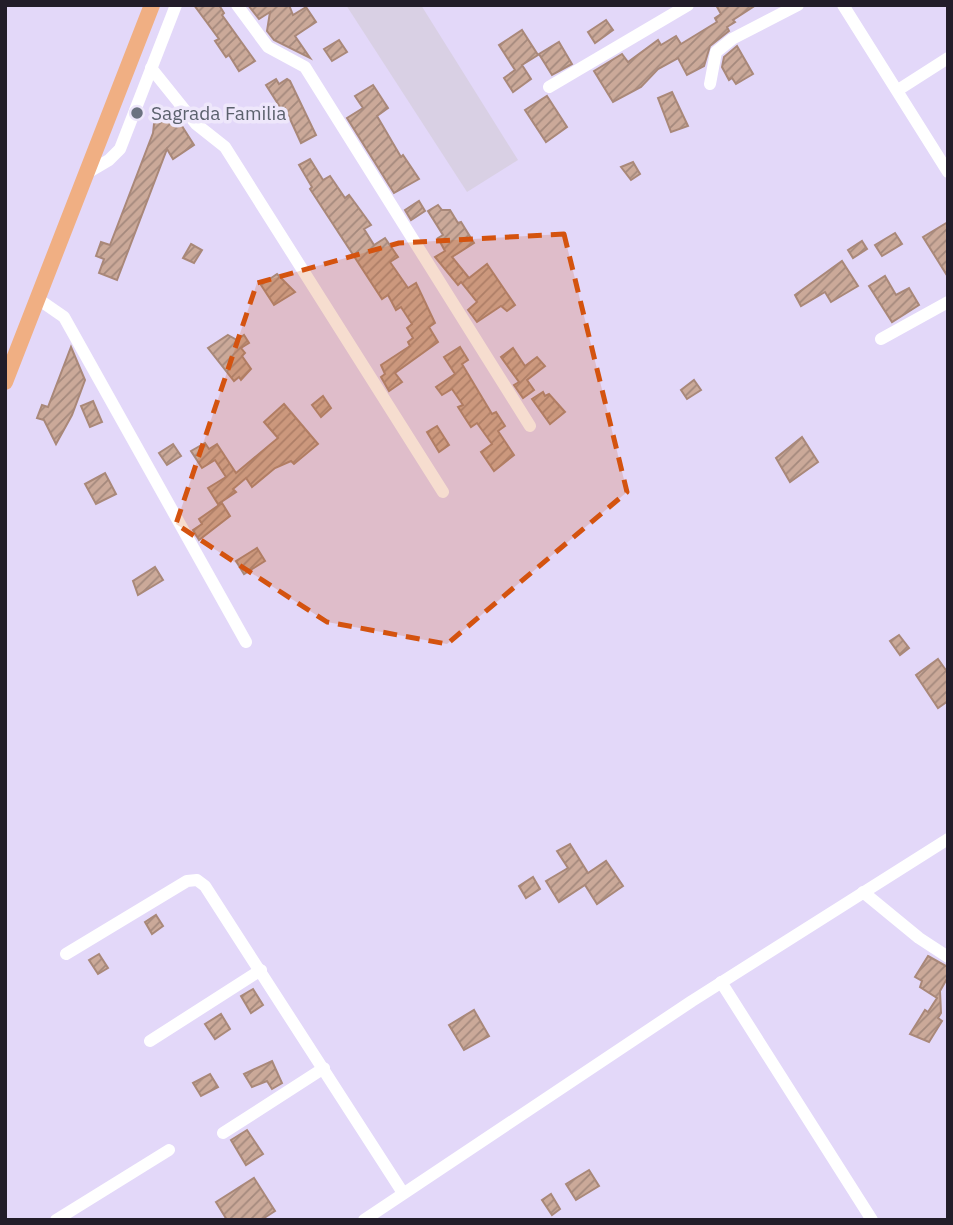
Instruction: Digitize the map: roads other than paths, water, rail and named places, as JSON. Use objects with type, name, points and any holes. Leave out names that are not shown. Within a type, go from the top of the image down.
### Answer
[{"type":"main road","points":[[5,382],[152,5]]},
{"type":"street","points":[[87,173],[109,160],[120,149],[176,5]]},
{"type":"street","points":[[237,5],[273,52],[292,58],[305,67],[530,426]]},
{"type":"street","points":[[549,87],[688,5]]},
{"type":"street","points":[[710,84],[716,52],[732,39],[798,5]]},
{"type":"street","points":[[843,5],[948,172]]},
{"type":"street","points":[[898,90],[948,58]]},
{"type":"street","points":[[151,68],[196,124],[225,147],[443,492]]},
{"type":"street","points":[[38,299],[64,317],[246,642]]},
{"type":"street","points":[[881,339],[948,302]]},
{"type":"street","points":[[364,1220],[721,982],[948,839]]},
{"type":"street","points":[[66,954],[187,881],[197,880],[205,886],[261,970],[403,1193]]},
{"type":"street","points":[[863,892],[919,938],[948,957]]},
{"type":"street","points":[[150,1041],[261,970]]},
{"type":"street","points":[[721,982],[872,1220]]},
{"type":"street","points":[[223,1133],[324,1068]]},
{"type":"street","points":[[56,1220],[169,1150]]},
{"type":"street","points":[[383,1206],[390,1220]]},
{"type":"place","name":"Sagrada Familia","points":[[137,113]]}]
